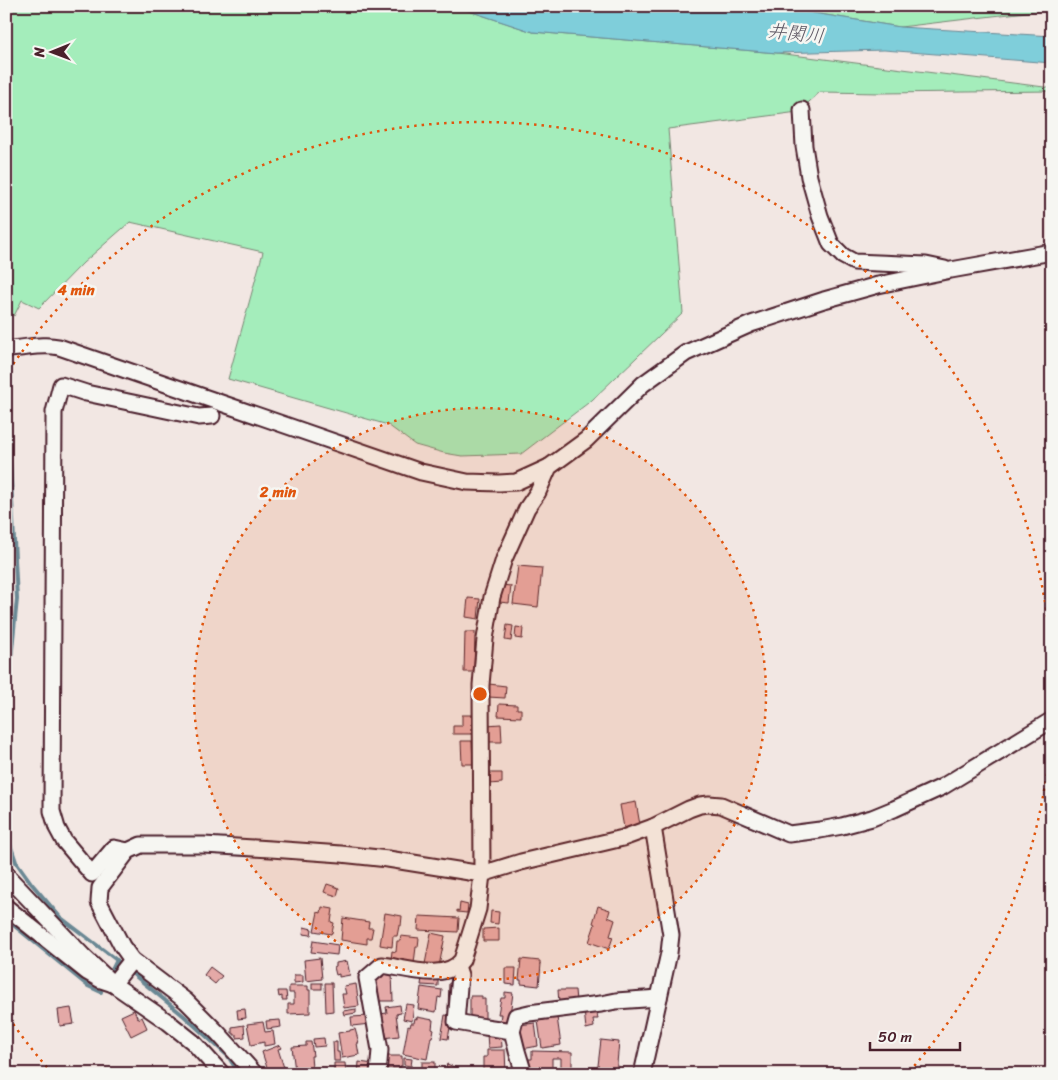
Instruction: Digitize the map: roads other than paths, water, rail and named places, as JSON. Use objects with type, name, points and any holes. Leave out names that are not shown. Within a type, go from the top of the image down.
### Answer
[{"type":"street","points":[[802,110],[804,146],[809,177],[820,216],[831,244],[843,256],[854,262],[926,265],[951,270]]},
{"type":"street","points":[[10,349],[42,345],[59,347],[421,472],[467,482],[516,482],[550,467],[586,440],[643,384],[686,352],[751,324],[824,300],[878,285],[1052,252]]},
{"type":"street","points":[[128,851],[114,848],[92,874],[64,841],[57,828],[52,811],[54,412],[61,385],[86,393],[200,417],[212,416]]},
{"type":"street","points":[[378,1074],[380,1050],[367,978],[382,965],[416,971],[439,972],[457,966],[462,960],[478,909],[482,874],[481,685],[485,639],[492,597],[504,559],[527,508],[538,492],[550,467]]},
{"type":"street","points":[[222,1074],[193,1042],[168,1022],[123,972],[122,946],[99,902],[100,888],[128,851],[142,845],[271,848],[388,859],[482,874],[521,862],[623,838],[652,827],[689,809],[710,804],[721,805],[789,834],[820,830],[864,820],[894,809],[942,787],[1052,720]]},
{"type":"street","points":[[642,1074],[670,953],[671,934],[652,827]]},
{"type":"street","points":[[6,873],[83,956],[186,1001],[255,1074]]},
{"type":"street","points":[[6,906],[87,972],[101,980],[123,972]]},
{"type":"street","points":[[457,966],[460,975],[456,1022],[512,1031]]},
{"type":"street","points":[[524,1074],[512,1031],[516,1016],[616,1001],[659,998]]},
{"type":"water","name":"井関川","points":[[454,6],[770,6],[900,27],[1052,36],[1052,63],[884,50],[777,53],[533,32]]},
{"type":"waterway","points":[[6,383],[17,599],[7,699],[6,753]]},
{"type":"waterway","points":[[6,823],[8,838],[16,862],[31,883],[60,917],[123,965]]},
{"type":"waterway","points":[[6,919],[88,986],[101,991]]},
{"type":"waterway","points":[[111,972],[117,960]]},
{"type":"waterway","points":[[128,970],[184,1016],[228,1056],[239,1074]]}]
